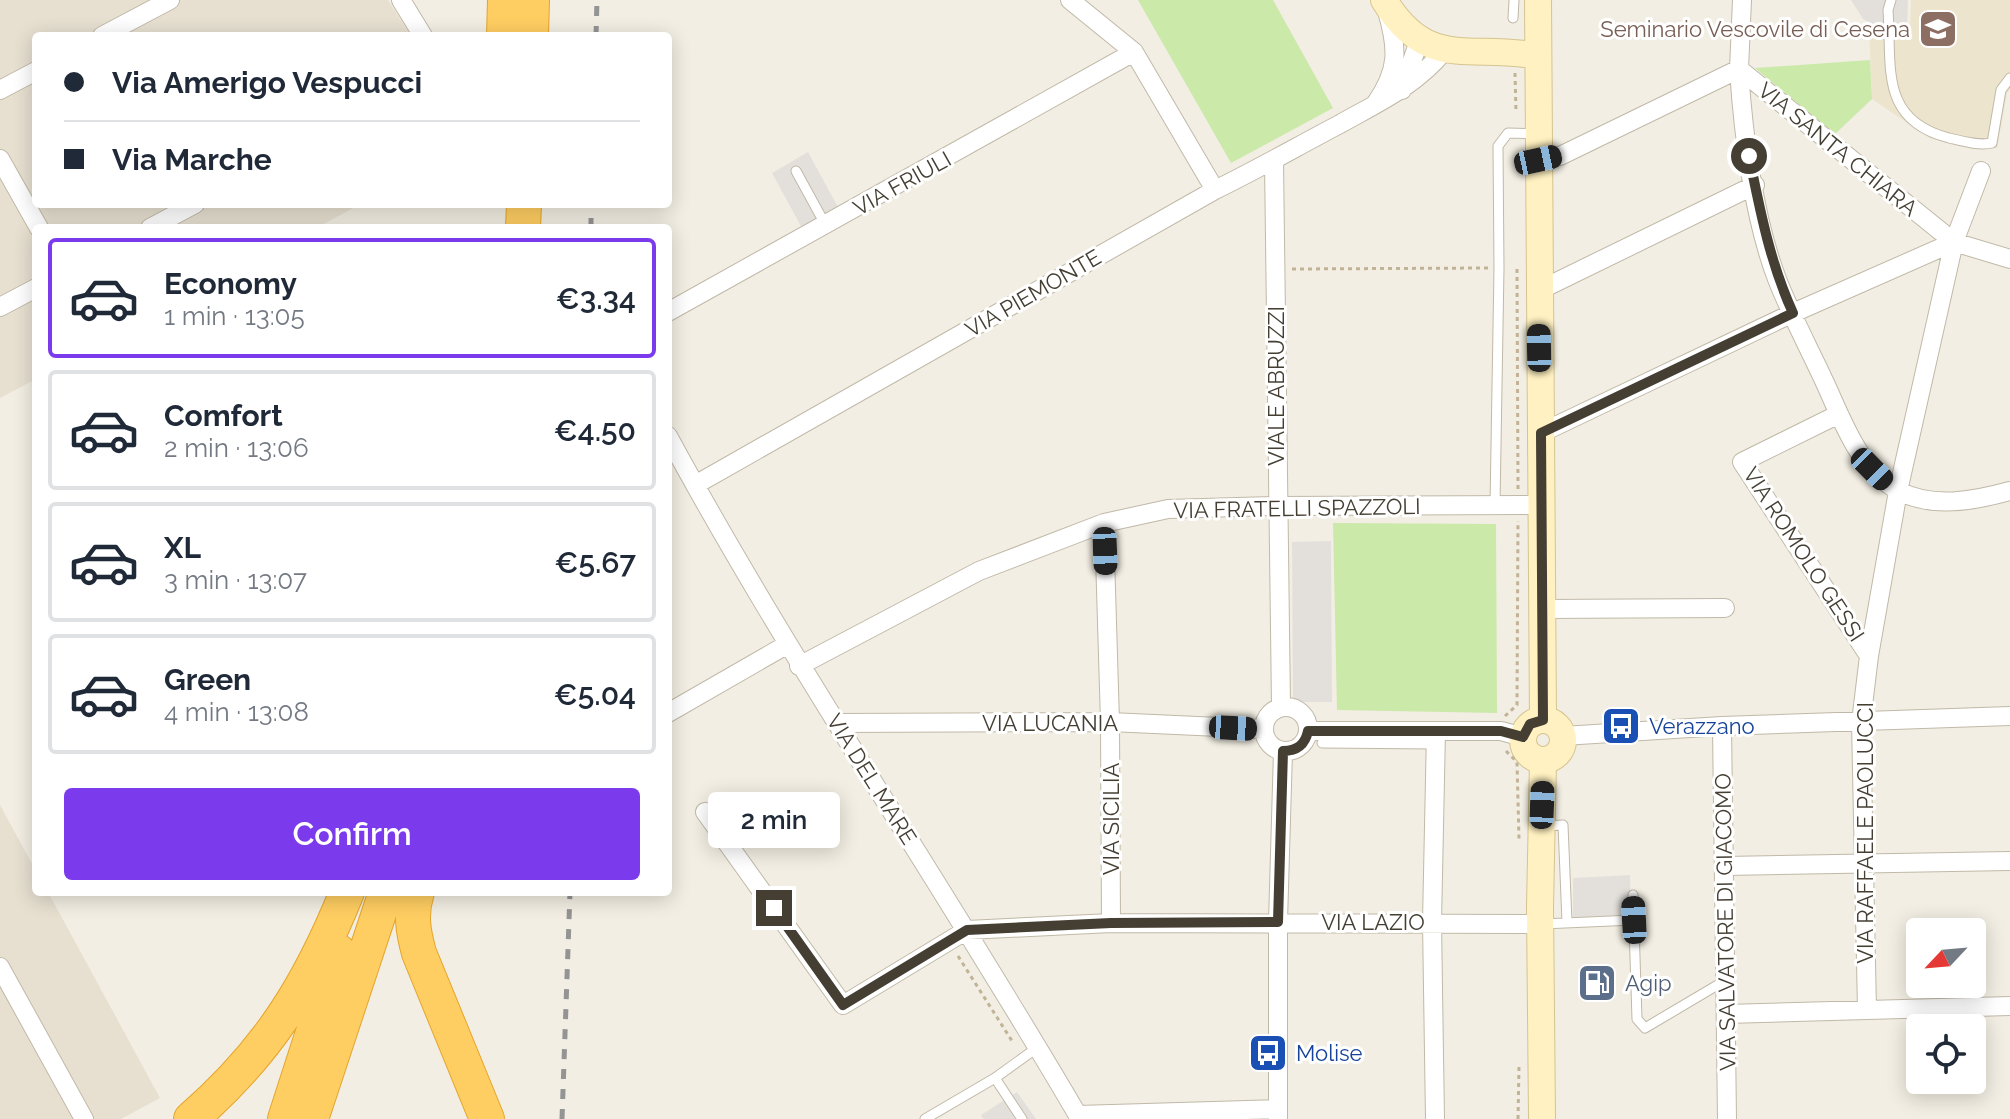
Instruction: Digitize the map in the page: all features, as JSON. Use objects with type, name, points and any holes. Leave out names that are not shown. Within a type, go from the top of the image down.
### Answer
[{"type":"highway","points":[[504,32],[505,0]]},
{"type":"highway","points":[[531,32],[532,0]]},
{"type":"highway","points":[[311,1119],[385,896]]},
{"type":"highway","points":[[335,1119],[361,1037],[398,896]]},
{"type":"highway","points":[[416,896],[412,908],[413,930],[419,953],[487,1119]]},
{"type":"highway","points":[[191,1119],[260,1051],[297,996],[352,901]]},
{"type":"highway","points":[[285,1119],[352,901]]},
{"type":"main road","points":[[1384,0],[1405,30],[1419,41],[1451,51],[1526,54]]},
{"type":"main road","points":[[1538,0],[1526,54],[1538,291],[1541,433],[1529,505],[1553,728],[1561,751],[1543,761],[1536,759],[1512,734],[1530,724],[1553,728]]},
{"type":"main road","points":[[1542,1119],[1540,924],[1543,761]]},
{"type":"street","points":[[110,32],[170,0]]},
{"type":"street","points":[[401,0],[421,32]]},
{"type":"street","points":[[1070,0],[1134,52],[1215,190]]},
{"type":"street","points":[[1374,106],[1389,85],[1394,68],[1392,28],[1384,0]]},
{"type":"street","name":"VIA SANTA CHIARA","points":[[1742,0],[1739,69],[1954,242]]},
{"type":"street","points":[[1402,90],[1419,41]]},
{"type":"street","name":"VIA PIEMONTE","points":[[695,485],[1215,190],[1402,90],[1451,51]]},
{"type":"street","name":"VIA FRIULI","points":[[672,310],[1134,52]]},
{"type":"street","points":[[1531,143],[1560,156],[1739,69],[1743,127],[1777,278],[1839,414],[1864,459],[1900,486],[1961,502],[2010,491]]},
{"type":"street","points":[[0,90],[32,73]]},
{"type":"street","points":[[0,159],[37,224]]},
{"type":"street","name":"VIALE ABRUZZI","points":[[1274,161],[1276,506],[1281,706]]},
{"type":"street","name":"VIA RAFFAELE PAOLUCCI","points":[[1867,1010],[1861,722],[1869,656],[1894,515],[1954,242],[1981,171]]},
{"type":"street","points":[[1538,291],[1755,185]]},
{"type":"street","points":[[158,224],[188,208]]},
{"type":"street","points":[[1541,433],[1793,313],[1954,242],[2010,259]]},
{"type":"street","points":[[0,307],[32,290]]},
{"type":"street","name":"VIA ROMOLO GESSI","points":[[1839,414],[1742,462],[1869,656]]},
{"type":"street","name":"VIA DEL MARE","points":[[672,443],[799,666],[967,930],[1079,1117]]},
{"type":"street","name":"VIA FRATELLI SPAZZOLI","points":[[799,666],[979,571],[1104,523],[1168,509],[1529,505]]},
{"type":"street","name":"VIA SICILIA","points":[[1104,523],[1110,722],[1111,923]]},
{"type":"street","points":[[1542,609],[1725,608]]},
{"type":"street","points":[[672,711],[788,644]]},
{"type":"street","points":[[1315,737],[1305,717],[1295,708],[1281,706],[1268,715],[1263,729],[1271,746],[1283,751],[1297,749],[1315,737],[1436,738],[1512,734]]},
{"type":"street","points":[[1553,728],[1722,726],[2010,716]]},
{"type":"street","name":"VIA LUCANIA","points":[[836,723],[1110,722],[1263,729]]},
{"type":"street","name":"VIA SALVATORE DI GIACOMO","points":[[1722,726],[1727,1119]]},
{"type":"street","points":[[1435,1119],[1432,922],[1436,738]]},
{"type":"street","points":[[1079,1117],[1278,1114],[1278,922],[1283,751]]},
{"type":"street","points":[[705,812],[843,1005],[967,930]]},
{"type":"street","points":[[1725,866],[2010,861]]},
{"type":"street","name":"VIA LAZIO","points":[[967,930],[1111,923],[1540,924]]},
{"type":"street","points":[[0,967],[84,1119]]},
{"type":"street","points":[[1726,1014],[2010,1006]]},
{"type":"lane","points":[[1513,18],[1514,0]]},
{"type":"lane","points":[[1891,0],[1888,10],[1893,89],[1897,103],[1907,118],[1923,129],[1961,141],[1992,143],[2001,90],[2010,78]]},
{"type":"lane","points":[[1495,505],[1498,146],[1508,133],[1531,143]]},
{"type":"lane","points":[[796,171],[826,226]]},
{"type":"lane","points":[[1541,827],[1563,825],[1567,922]]},
{"type":"lane","points":[[1633,895],[1637,1019],[1645,1028],[1726,980]]},
{"type":"lane","points":[[1540,924],[1634,920]]},
{"type":"lane","points":[[925,1119],[995,1078],[1038,1047]]},
{"type":"lane","points":[[995,1078],[1022,1119]]},
{"type":"path","points":[[1526,54],[1531,143]]},
{"type":"path","points":[[1517,257],[1529,505],[1517,705],[1500,720],[1512,734],[1501,745],[1517,762],[1519,850]]},
{"type":"path","points":[[1276,269],[1499,268]]},
{"type":"path","points":[[1518,1119],[1519,1059]]},
{"type":"shaded area","points":[[0,0],[388,0],[408,32],[32,32],[32,208],[354,208],[324,224],[32,224],[32,381],[0,398]]},
{"type":"shaded area","points":[[1851,0],[1908,0],[1907,29],[1873,25],[1863,19]]},
{"type":"shaded area","points":[[1911,0],[2010,0],[2010,90],[1997,148],[1931,139],[1872,99],[1869,27],[1910,32]]},
{"type":"shaded area","points":[[808,152],[839,209],[803,230],[772,173]]},
{"type":"shaded area","points":[[1331,541],[1332,702],[1293,702],[1292,542]]},
{"type":"shaded area","points":[[0,805],[32,864],[32,896],[50,896],[160,1098],[121,1119],[0,1119]]},
{"type":"shaded area","points":[[1630,875],[1631,917],[1573,918],[1573,878]]},
{"type":"shaded area","points":[[1017,1092],[1036,1119],[983,1119],[981,1115]]},
{"type":"green space","points":[[1138,0],[1273,0],[1333,108],[1231,163]]},
{"type":"green space","points":[[1870,60],[1872,99],[1835,134],[1755,68]]},
{"type":"green space","points":[[1333,523],[1496,524],[1497,713],[1337,710]]},
{"type":"railway","points":[[596,32],[597,0]]},
{"type":"railway","points":[[591,208],[591,224]]},
{"type":"railway","points":[[562,1119],[570,896]]},
{"type":"place","name":"Seminario Vescovile di Cesena","points":[[1938,29]]},
{"type":"place","name":"Verazzano","points":[[1621,726]]},
{"type":"place","name":"Agip","points":[[1597,983]]},
{"type":"place","name":"Molise","points":[[1268,1053]]},
{"type":"route","points":[[774,908],[843,1005],[967,930],[1111,923],[1278,922],[1283,751],[1297,749],[1308,731],[1501,731],[1523,737],[1530,724],[1543,720],[1541,433],[1793,313],[1777,278],[1749,156]]}]
